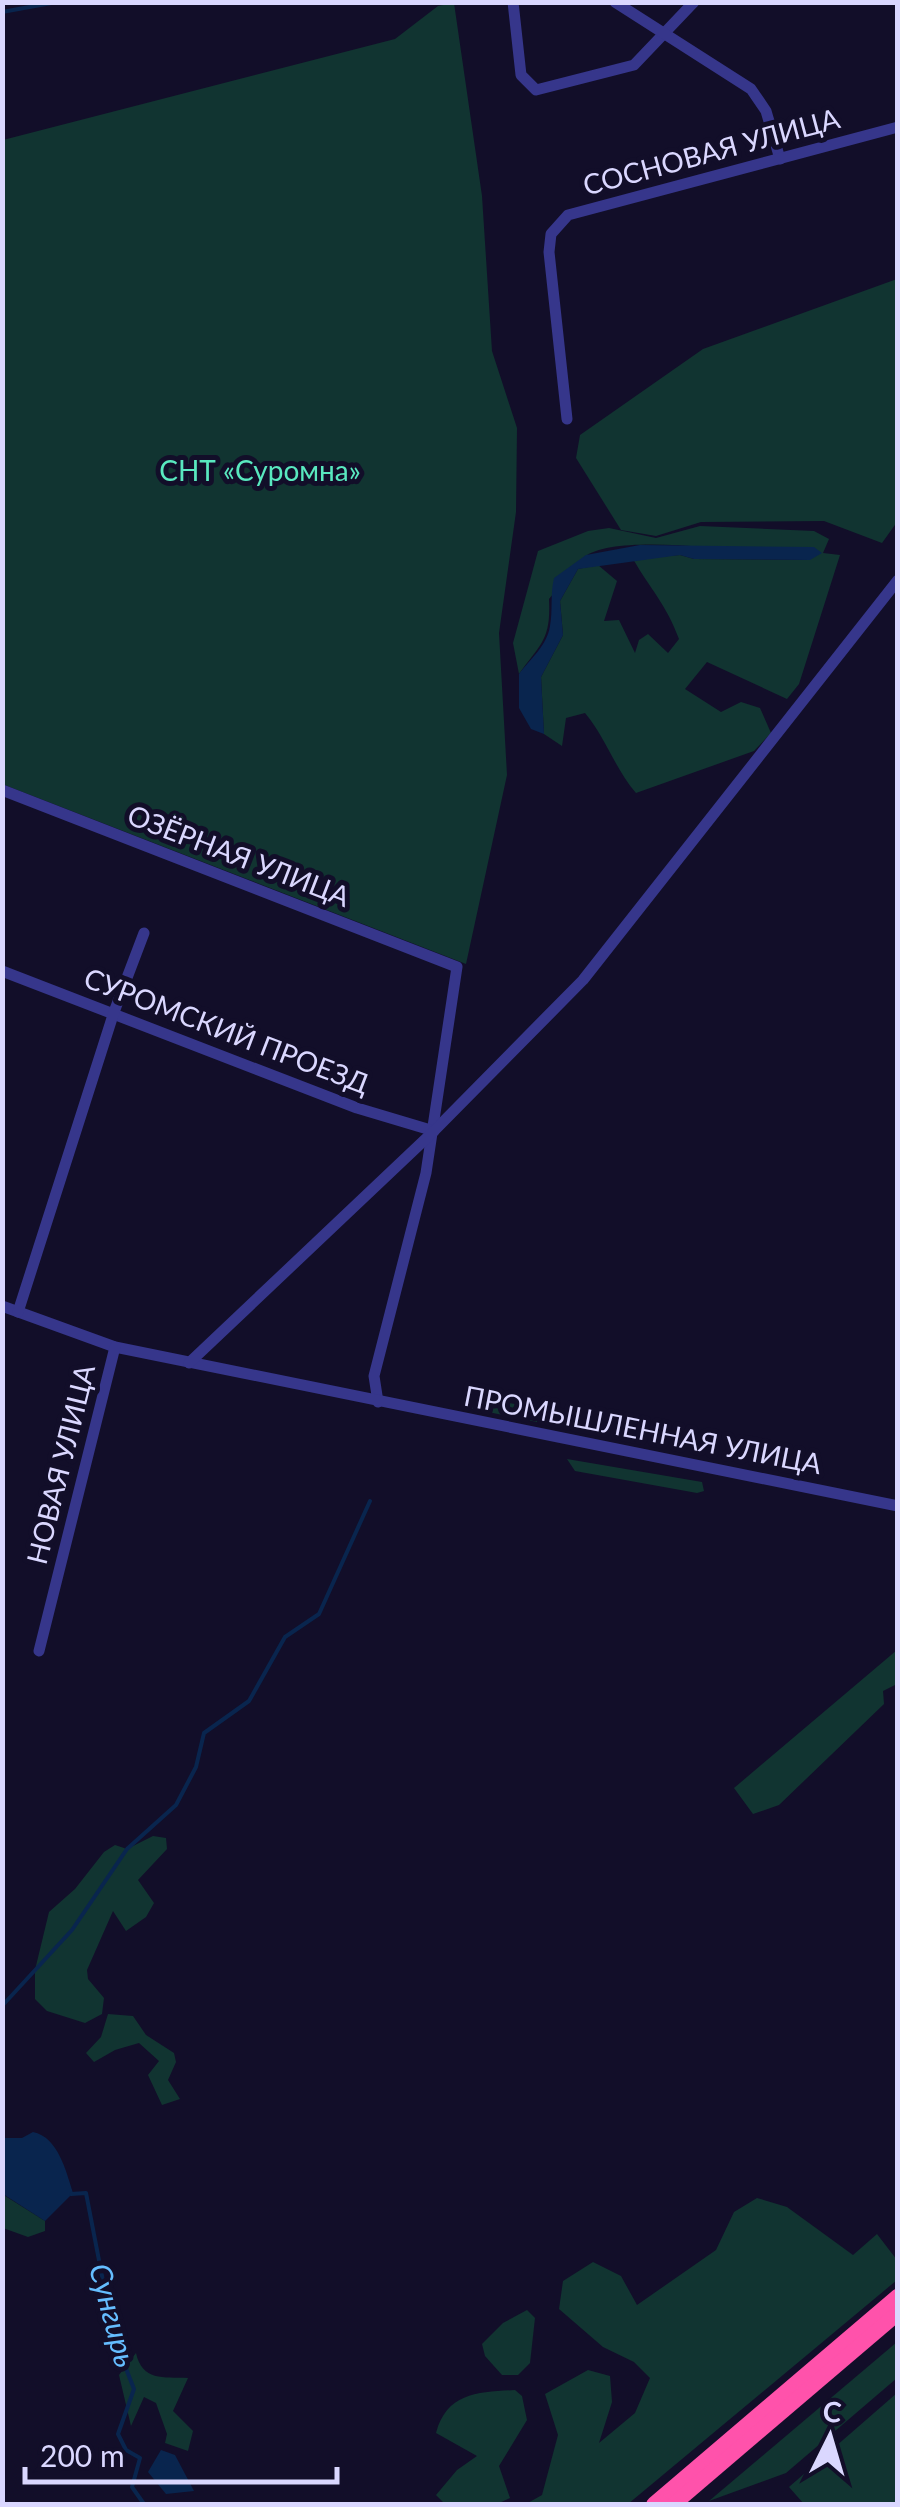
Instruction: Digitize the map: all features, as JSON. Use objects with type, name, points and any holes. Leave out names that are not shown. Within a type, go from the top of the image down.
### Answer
[{"type":"highway","points":[[654,2504],[898,2296]]},
{"type":"highway","points":[[674,2504],[898,2313]]},
{"type":"street","points":[[513,2],[520,75],[536,90],[634,65],[694,2]]},
{"type":"street","points":[[616,2],[761,100],[780,159]]},
{"type":"street","name":"СОСНОВАЯ УЛИЦА","points":[[566,419],[549,252],[557,223],[568,215],[898,127]]},
{"type":"street","points":[[189,1363],[434,1131],[583,980],[898,580]]},
{"type":"street","name":"ОЗЁРНАЯ УЛИЦА","points":[[2,790],[457,967],[434,1131]]},
{"type":"street","points":[[18,1312],[114,1012],[144,934]]},
{"type":"street","name":"СУРОМСКИЙ ПРОЕЗД","points":[[2,972],[357,1108],[434,1131]]},
{"type":"street","points":[[378,1402],[374,1376],[434,1131]]},
{"type":"street","name":"ПРОМЫШЛЕННАЯ УЛИЦА","points":[[2,1306],[115,1347],[898,1506]]},
{"type":"street","name":"НОВАЯ УЛИЦА","points":[[39,1652],[115,1347]]},
{"type":"green space","name":"СНТ «Суромна»","points":[[454,3],[482,196],[492,351],[517,428],[516,512],[499,633],[507,775],[466,964],[2,784],[3,140],[395,39],[438,6]]},
{"type":"green space","points":[[897,279],[897,522],[882,543],[824,521],[701,522],[656,536],[621,530],[576,458],[580,435],[703,349]]},
{"type":"green space","points":[[700,526],[814,531],[829,539],[823,553],[840,555],[799,684],[787,699],[707,662],[685,689],[721,712],[741,702],[760,708],[771,733],[754,751],[636,793],[585,713],[566,718],[562,746],[544,734],[541,677],[563,635],[560,601],[578,569],[598,565],[617,581],[604,621],[619,620],[635,653],[639,640],[648,634],[668,653],[679,639],[633,559],[680,555],[694,559],[810,560],[693,546],[628,545],[602,549],[579,561],[549,599],[546,633],[519,674],[513,643],[538,551],[588,531],[609,528],[656,538]]},
{"type":"green space","points":[[472,1396],[568,1414],[573,1422],[566,1428],[469,1408],[466,1401]]},
{"type":"green space","points":[[567,1459],[702,1482],[704,1491],[697,1493],[575,1471]]},
{"type":"green space","points":[[897,1650],[897,1684],[883,1691],[884,1704],[779,1805],[753,1814],[734,1788]]},
{"type":"green space","points":[[153,1836],[166,1838],[167,1849],[138,1880],[154,1903],[146,1917],[126,1931],[113,1911],[87,1970],[88,1979],[104,1998],[102,2014],[85,2023],[47,2011],[35,1999],[35,1970],[49,1912],[75,1889],[104,1852],[115,1845],[127,1849]]},
{"type":"green space","points":[[108,2014],[133,2016],[146,2035],[174,2053],[176,2062],[168,2080],[180,2099],[162,2105],[148,2075],[159,2061],[139,2043],[94,2062],[86,2053],[101,2037]]},
{"type":"green space","points":[[2,2194],[45,2221],[45,2231],[28,2237],[3,2228]]},
{"type":"green space","points":[[757,2198],[787,2207],[853,2255],[877,2234],[897,2260],[897,2280],[628,2504],[526,2504],[542,2495],[558,2435],[545,2394],[588,2370],[610,2376],[612,2402],[599,2443],[635,2413],[650,2378],[634,2362],[603,2347],[559,2309],[563,2281],[593,2262],[621,2276],[637,2305],[716,2250],[734,2212]]},
{"type":"green space","points":[[527,2310],[535,2318],[530,2363],[518,2375],[502,2375],[485,2356],[482,2344],[503,2323]]},
{"type":"green space","points":[[897,2342],[897,2378],[786,2473],[709,2501]]},
{"type":"green space","points":[[136,2353],[148,2373],[188,2378],[173,2411],[193,2431],[188,2451],[165,2443],[167,2434],[156,2403],[144,2397],[131,2426],[119,2375]]},
{"type":"green space","points":[[515,2390],[522,2396],[527,2420],[499,2466],[510,2498],[497,2504],[445,2504],[436,2495],[457,2470],[477,2456],[436,2433],[441,2419],[466,2397]]},
{"type":"green space","points":[[897,2393],[897,2504],[804,2504],[789,2487]]},
{"type":"water","points":[[640,545],[814,547],[822,553],[810,560],[694,559],[680,555],[578,569],[560,601],[563,635],[541,677],[544,734],[531,729],[519,708],[519,674],[548,633],[554,578],[586,555]]},
{"type":"water","points":[[33,2132],[55,2148],[73,2193],[45,2221],[3,2194],[3,2138],[22,2138]]},
{"type":"water","points":[[161,2450],[175,2455],[194,2491],[166,2494],[148,2472]]},
{"type":"waterway","points":[[2,12],[57,2]]},
{"type":"waterway","points":[[2,2006],[72,1930],[127,1849],[176,1805],[196,1767],[204,1733],[249,1701],[285,1637],[319,1614],[370,1501]]},
{"type":"waterway","name":"Сунгирь","points":[[71,2194],[86,2193],[114,2338],[134,2389],[118,2434],[126,2450],[140,2458],[132,2487],[144,2504]]}]
